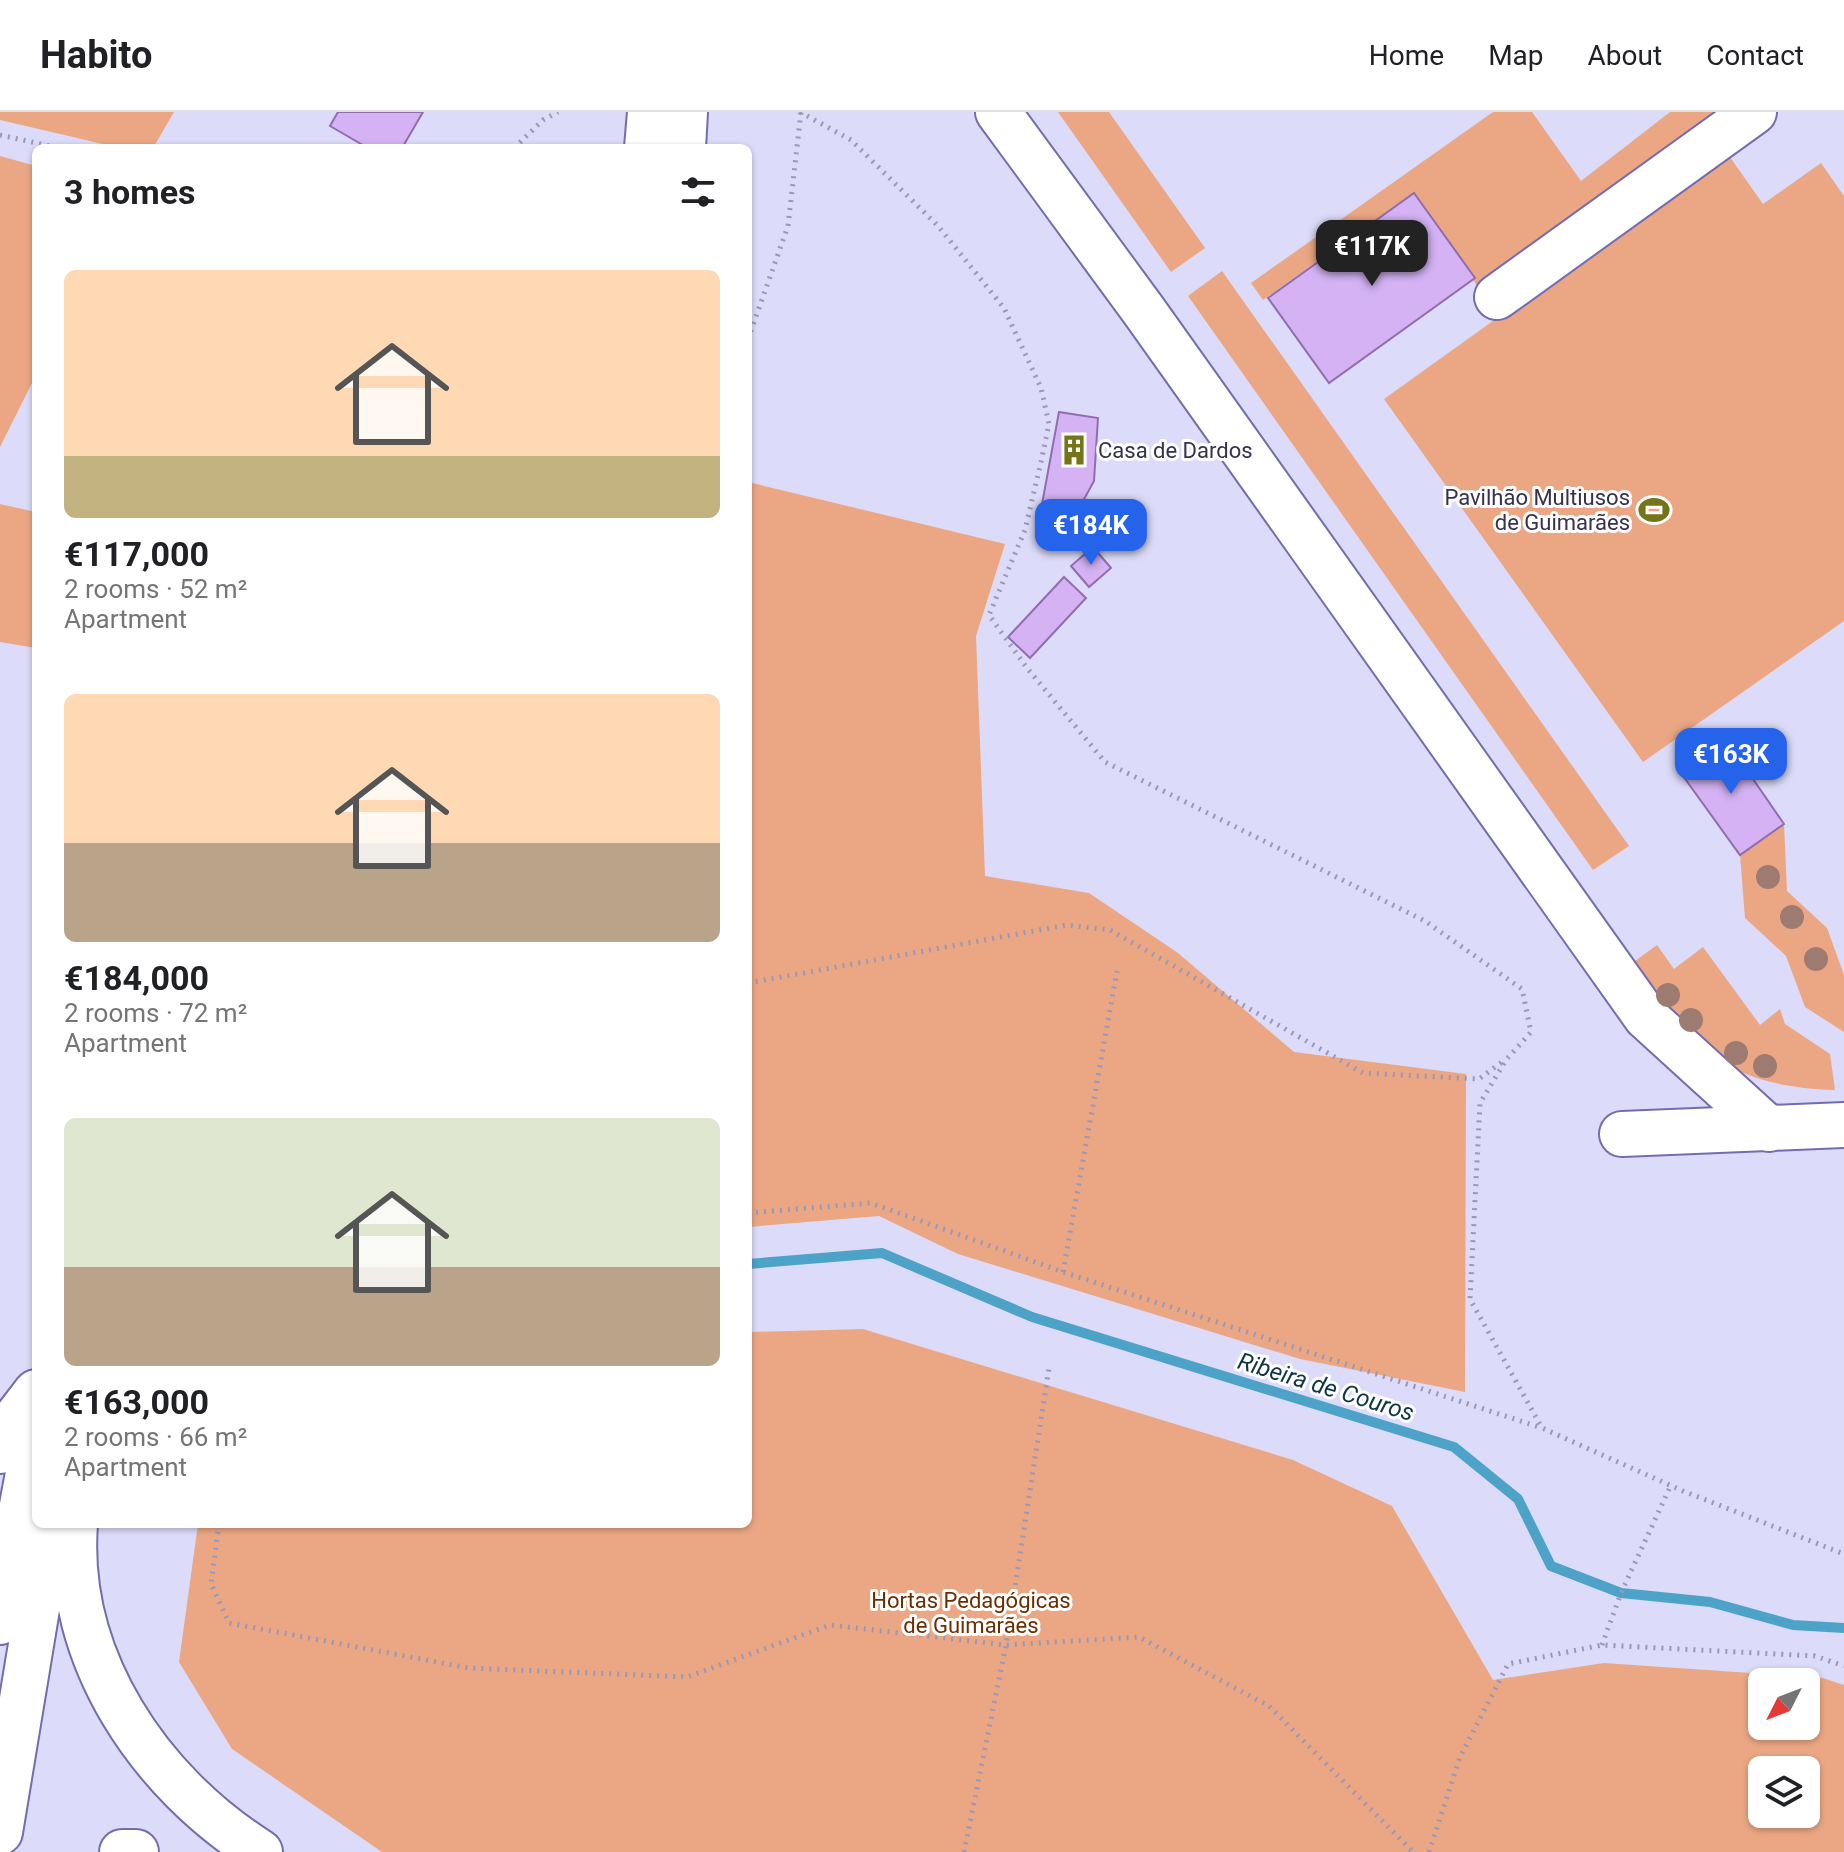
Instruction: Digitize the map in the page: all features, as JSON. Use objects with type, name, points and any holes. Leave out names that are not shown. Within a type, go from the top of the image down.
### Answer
[{"type":"main road","points":[[647,144],[650,112]]},
{"type":"main road","points":[[683,144],[685,112]]},
{"type":"main road","points":[[998,112],[1144,311],[1646,1017],[1769,1129]]},
{"type":"main road","points":[[1497,297],[1754,112]]},
{"type":"main road","points":[[1622,1134],[1844,1125]]},
{"type":"main road","points":[[0,1622],[11,1438],[32,1399]]},
{"type":"main road","points":[[0,1832],[50,1528]]},
{"type":"main road","points":[[75,1528],[76,1589],[87,1637],[127,1724],[186,1795],[260,1852]]},
{"type":"main road","points":[[122,1852],[136,1852]]},
{"type":"path","points":[[518,144],[543,120],[558,112]]},
{"type":"path","points":[[752,328],[788,226],[800,112],[851,140],[938,226],[1004,308],[1041,388],[1049,424],[1041,462],[1025,530],[989,615],[1027,668],[1105,762],[1425,921],[1522,989],[1531,1032],[1506,1060],[1480,1103],[1470,1299],[1542,1428]]},
{"type":"path","points":[[0,135],[41,144]]},
{"type":"path","points":[[752,982],[1067,925],[1110,930],[1363,1073],[1479,1079],[1506,1060]]},
{"type":"path","points":[[1063,1272],[1117,971]]},
{"type":"path","points":[[752,1213],[871,1203],[1063,1272],[1542,1428],[1671,1485],[1844,1554]]},
{"type":"path","points":[[964,1852],[1006,1645],[1049,1368]]},
{"type":"path","points":[[1602,1645],[1621,1593],[1671,1485]]},
{"type":"path","points":[[218,1528],[211,1584],[229,1623],[469,1668],[687,1677],[830,1625],[1006,1645],[1139,1637],[1269,1706],[1413,1852]]},
{"type":"path","points":[[1429,1852],[1460,1757],[1508,1664],[1602,1645],[1815,1656],[1844,1666]]},
{"type":"green space","points":[[0,112],[174,112],[155,144],[103,144],[0,120]]},
{"type":"green space","points":[[1058,112],[1109,112],[1205,248],[1171,272]]},
{"type":"green space","points":[[1493,112],[1532,112],[1581,181],[1670,112],[1718,112],[1478,287],[1413,193],[1263,300],[1251,283]]},
{"type":"green space","name":"Pavilhão Multiusos de Guimarães","points":[[1727,153],[1763,204],[1821,163],[1844,196],[1844,621],[1643,762],[1384,399]]},
{"type":"green space","points":[[0,156],[32,165],[32,383],[0,447]]},
{"type":"green space","points":[[1222,271],[1629,846],[1593,870],[1188,296]]},
{"type":"green space","points":[[752,483],[1005,544],[976,636],[985,876],[1089,893],[1178,953],[1294,1052],[1466,1074],[1465,1392],[1300,1359],[958,1254],[879,1216],[752,1227]]},
{"type":"green space","points":[[0,504],[32,511],[32,647],[0,642]]},
{"type":"green space","points":[[1784,824],[1787,891],[1827,928],[1844,975],[1844,1032],[1805,1007],[1786,956],[1745,918],[1740,855]]},
{"type":"green space","points":[[1657,945],[1674,969],[1703,947],[1760,1025],[1780,1009],[1785,1024],[1830,1054],[1835,1090],[1796,1087],[1764,1080],[1715,1057],[1675,1018],[1631,964]]},
{"type":"green space","name":"Hortas Pedagógicas de Guimarães","points":[[863,1329],[1293,1460],[1392,1506],[1493,1680],[1604,1663],[1748,1673],[1748,1740],[1820,1740],[1820,1678],[1844,1685],[1844,1852],[382,1852],[232,1749],[179,1662],[197,1528],[752,1528],[752,1332]]},
{"type":"building","points":[[338,112],[423,112],[404,144],[361,144],[330,126]]},
{"type":"building","points":[[1414,193],[1475,278],[1329,383],[1268,298]]},
{"type":"building","name":"Casa de Dardos","points":[[1059,412],[1098,418],[1094,481],[1066,532],[1040,515]]},
{"type":"building","points":[[1093,547],[1111,568],[1089,587],[1071,566]]},
{"type":"building","points":[[1064,577],[1086,598],[1030,658],[1008,637]]},
{"type":"building","points":[[1724,737],[1784,824],[1740,855],[1678,769]]},
{"type":"waterway","name":"Ribeira de Couros","points":[[752,1264],[882,1253],[1032,1317],[1454,1447],[1518,1499],[1551,1566],[1621,1593],[1710,1602],[1793,1625],[1844,1628]]},
{"type":"place","name":"Casa de Dardos","points":[[1074,450]]},
{"type":"place","name":"Pavilhão Multiusos de Guimarães","points":[[1654,510]]}]
